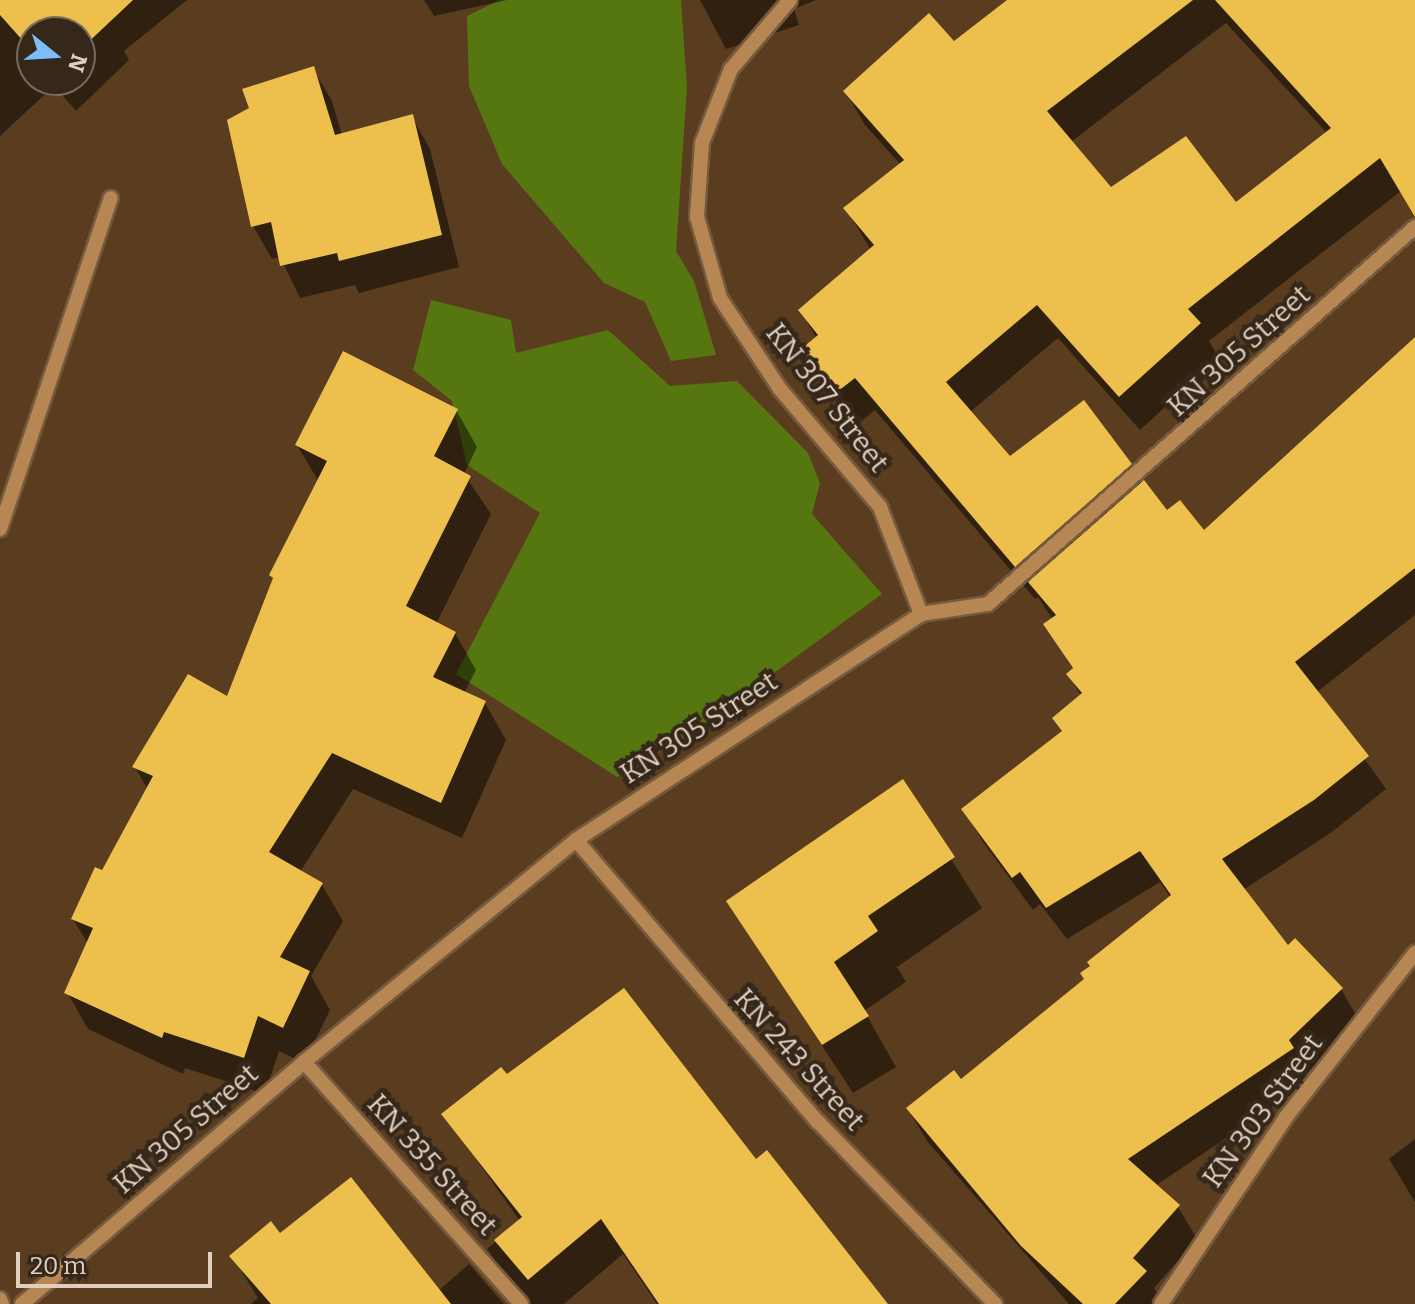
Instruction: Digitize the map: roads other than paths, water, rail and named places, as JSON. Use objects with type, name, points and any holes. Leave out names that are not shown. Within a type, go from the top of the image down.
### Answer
[{"type":"street","name":"KN 307 Street","points":[[790,0],[731,69],[702,143],[697,217],[720,298],[780,389],[880,507],[921,614]]},
{"type":"street","points":[[0,529],[111,198]]},
{"type":"street","name":"KN 305 Street","points":[[22,1304],[304,1062],[576,840],[921,614],[988,604],[1415,227]]},
{"type":"street","name":"KN 243 Street","points":[[576,840],[818,1122],[995,1304]]},
{"type":"street","name":"KN 303 Street","points":[[1161,1304],[1286,1117],[1415,953]]},
{"type":"street","name":"KN 335 Street","points":[[304,1062],[521,1304]]}]
